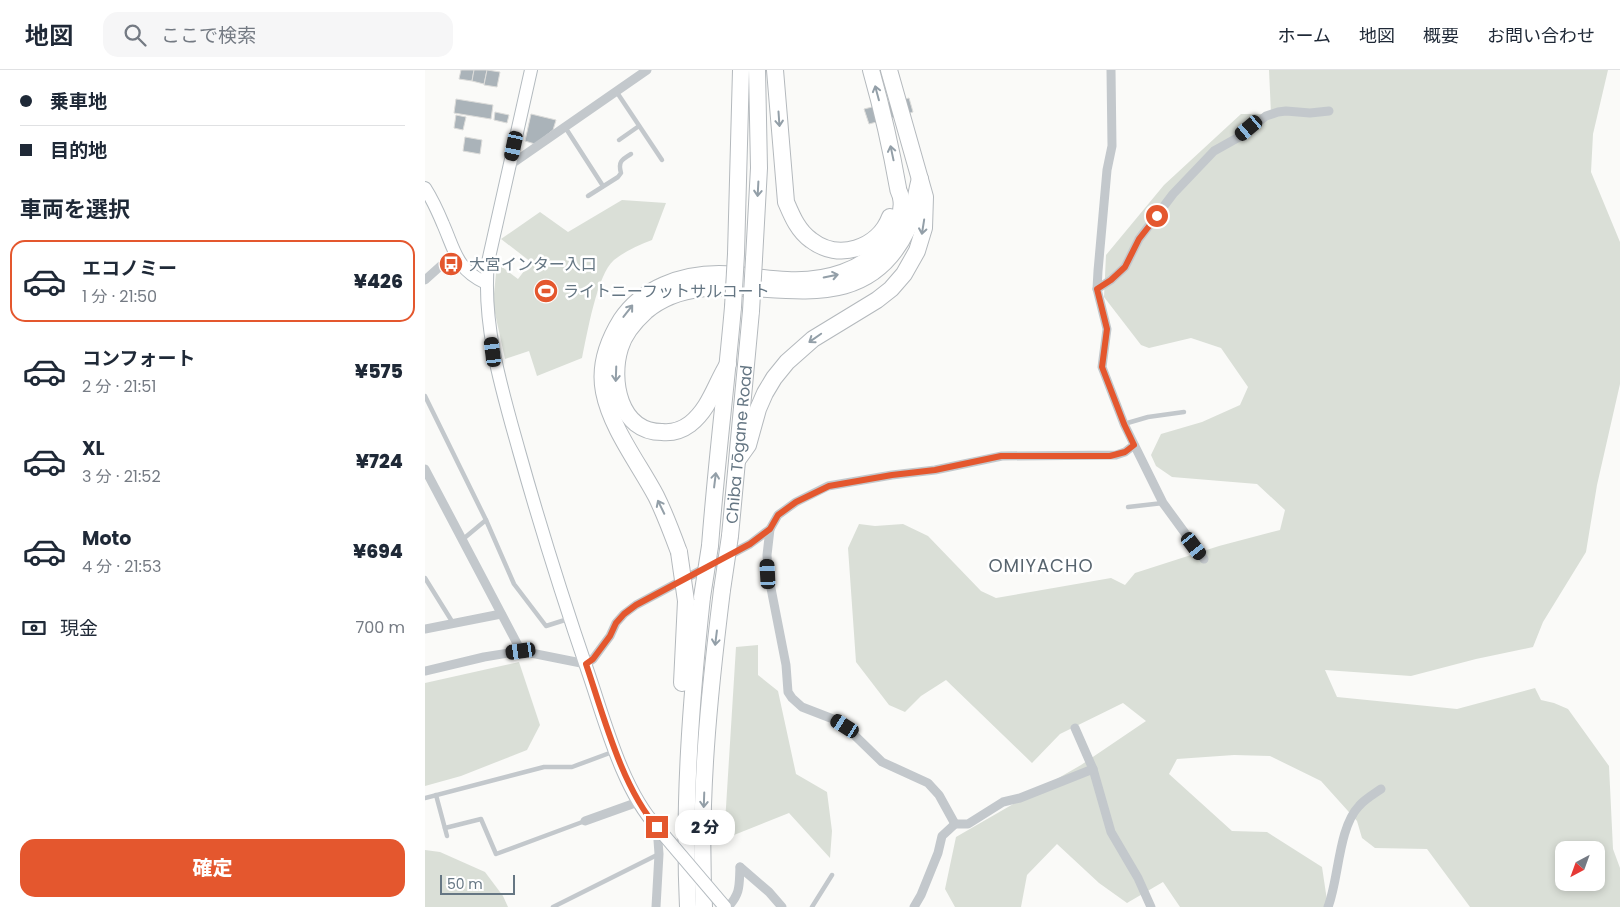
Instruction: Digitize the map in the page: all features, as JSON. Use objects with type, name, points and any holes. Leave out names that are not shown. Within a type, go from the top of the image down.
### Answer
[{"type":"highway","name":"Chiba Tōgane Road","points":[[688,901],[686,848],[694,672],[702,597],[711,546],[714,489],[729,364],[736,254],[741,70]]},
{"type":"highway","name":"Chiba Tōgane Road","points":[[705,907],[703,859],[706,755],[713,666],[730,536],[751,311],[759,168],[757,70]]},
{"type":"highway","points":[[775,70],[786,202],[792,217],[809,240],[821,247],[834,251],[846,251],[866,244],[884,229],[898,189]]},
{"type":"highway","points":[[688,901],[681,841],[681,701],[686,601],[679,552],[655,496],[618,428],[604,392],[603,376],[608,346],[632,306],[655,288],[685,278],[720,274],[788,280],[808,279],[851,270],[873,257],[891,238],[897,225],[902,198],[898,189],[886,126],[871,70]]},
{"type":"highway","points":[[737,459],[748,445],[758,409],[765,393],[787,362],[813,339],[877,300],[891,289],[911,263],[921,241],[925,198],[889,70]]},
{"type":"highway","points":[[729,364],[720,377],[705,409],[689,425],[669,432],[656,432],[645,429],[630,418],[623,408],[616,386],[617,362],[620,347],[626,334],[644,313],[667,297],[681,292],[713,288],[799,292],[826,289],[849,284],[874,271],[895,251],[908,228],[920,179]]},
{"type":"street","points":[[531,70],[488,262],[486,283],[493,352],[502,392],[542,535],[616,750],[638,802],[657,827],[727,907],[736,898],[739,889],[740,867],[769,892],[782,907]]},
{"type":"street","points":[[510,165],[647,70]]},
{"type":"street","points":[[1111,70],[1112,146],[1107,170],[1097,289],[1107,329],[1102,367],[1124,424],[1163,503],[1204,559]]},
{"type":"street","points":[[1097,289],[1111,280],[1125,267],[1139,239],[1173,194],[1214,151],[1239,137],[1266,116],[1286,111],[1310,114],[1329,111]]},
{"type":"street","points":[[425,188],[429,204],[444,224],[454,254],[468,272],[486,283]]},
{"type":"street","points":[[425,280],[454,254]]},
{"type":"street","points":[[955,824],[939,795],[928,783],[882,762],[845,726],[833,719],[802,707],[788,692],[786,665],[768,574],[767,555],[770,529],[778,515],[796,502],[829,486],[935,470],[1001,456],[1116,455],[1125,452],[1134,445]]},
{"type":"street","points":[[425,469],[521,651]]},
{"type":"street","points":[[425,671],[484,657],[521,651],[586,664],[593,659],[624,614],[636,605],[750,544],[770,529]]},
{"type":"street","points":[[425,629],[501,614]]},
{"type":"street","points":[[1075,728],[1093,769],[1111,832],[1138,878],[1151,907]]},
{"type":"street","points":[[914,907],[921,895],[943,836],[955,824],[968,824],[1003,802],[1020,798],[1093,769]]},
{"type":"street","points":[[1328,907],[1333,895],[1336,869],[1349,824],[1359,806],[1381,789]]},
{"type":"street","points":[[585,821],[638,802]]},
{"type":"street","points":[[656,907],[659,854],[657,827]]},
{"type":"lane","points":[[616,91],[662,160]]},
{"type":"lane","points":[[564,126],[603,186]]},
{"type":"lane","points":[[619,140],[639,126]]},
{"type":"lane","points":[[588,196],[619,177],[621,173],[620,162],[631,154]]},
{"type":"lane","points":[[425,396],[487,520],[514,584],[546,626],[569,618]]},
{"type":"lane","points":[[1124,424],[1148,417],[1184,412]]},
{"type":"lane","points":[[1128,507],[1163,503]]},
{"type":"lane","points":[[462,540],[487,520]]},
{"type":"lane","points":[[425,578],[453,624]]},
{"type":"lane","points":[[425,798],[544,768],[572,767],[616,750]]},
{"type":"lane","points":[[436,795],[447,836]]},
{"type":"lane","points":[[445,828],[481,819],[496,854],[585,821]]},
{"type":"lane","points":[[553,907],[659,854]]},
{"type":"lane","points":[[812,907],[832,875]]},
{"type":"shaded area","points":[[1269,70],[1608,70],[1593,134],[1591,172],[1620,242],[1620,384],[1597,485],[1586,552],[1543,622],[1533,647],[1476,659],[1411,676],[1325,670],[1337,697],[1457,709],[1535,688],[1541,700],[1568,709],[1609,766],[1613,849],[1620,868],[1620,907],[1470,907],[1427,849],[1375,848],[1362,838],[1357,821],[1321,781],[1270,756],[1234,755],[1177,759],[1169,774],[1232,831],[1267,832],[1322,867],[1328,907],[1180,907],[1163,882],[1127,903],[1099,883],[1057,844],[1027,875],[1021,907],[955,907],[945,889],[956,837],[1081,765],[1146,721],[1123,703],[1060,734],[1032,763],[946,680],[921,696],[905,712],[889,705],[856,662],[848,548],[859,524],[875,526],[903,524],[928,536],[981,591],[996,598],[1111,578],[1125,585],[1135,573],[1219,546],[1280,530],[1285,510],[1257,484],[1172,477],[1156,466],[1151,455],[1161,434],[1202,422],[1240,405],[1248,387],[1221,348],[1191,338],[1149,348],[1141,345],[1104,297],[1106,255],[1164,185],[1241,114],[1271,114]]},
{"type":"shaded area","name":"ライトニーフットサルコート","points":[[622,200],[666,203],[652,240],[623,254],[608,267],[593,306],[582,358],[537,376],[529,351],[505,359],[493,304],[497,263],[518,279],[531,262],[501,239],[540,212],[568,232]]},
{"type":"shaded area","points":[[758,645],[758,675],[778,691],[796,774],[827,792],[832,831],[830,858],[789,813],[724,839],[736,647]]},
{"type":"shaded area","points":[[519,662],[540,725],[527,750],[461,776],[425,786],[425,683]]},
{"type":"shaded area","points":[[425,850],[440,852],[485,872],[503,896],[508,907],[425,907]]},
{"type":"building","points":[[461,70],[474,70],[472,81],[459,79]]},
{"type":"building","points":[[474,70],[487,70],[484,84],[472,81]]},
{"type":"building","points":[[487,70],[500,72],[497,87],[484,85]]},
{"type":"building","points":[[909,98],[913,112],[869,124],[864,109]]},
{"type":"building","points":[[456,99],[493,105],[491,119],[454,113]]},
{"type":"building","points":[[495,112],[509,115],[507,123],[494,120]]},
{"type":"building","points":[[531,114],[556,120],[553,130],[535,144],[525,141]]},
{"type":"building","points":[[456,115],[466,117],[463,130],[454,128]]},
{"type":"building","points":[[465,137],[482,140],[480,154],[463,151]]},
{"type":"place","name":"大宮インター入口","points":[[451,264]]},
{"type":"place","name":"ライトニーフットサルコート","points":[[546,291]]},
{"type":"district","name":"OMIYACHO","points":[[1041,565]]},
{"type":"route","points":[[657,827],[638,802],[630,785],[586,664],[593,659],[610,636],[616,623],[636,605],[658,592],[750,544],[770,529],[778,515],[796,502],[829,486],[935,470],[1001,456],[1110,456],[1125,452],[1134,445],[1102,367],[1107,329],[1097,289],[1111,280],[1125,267],[1139,239],[1157,216]]}]
